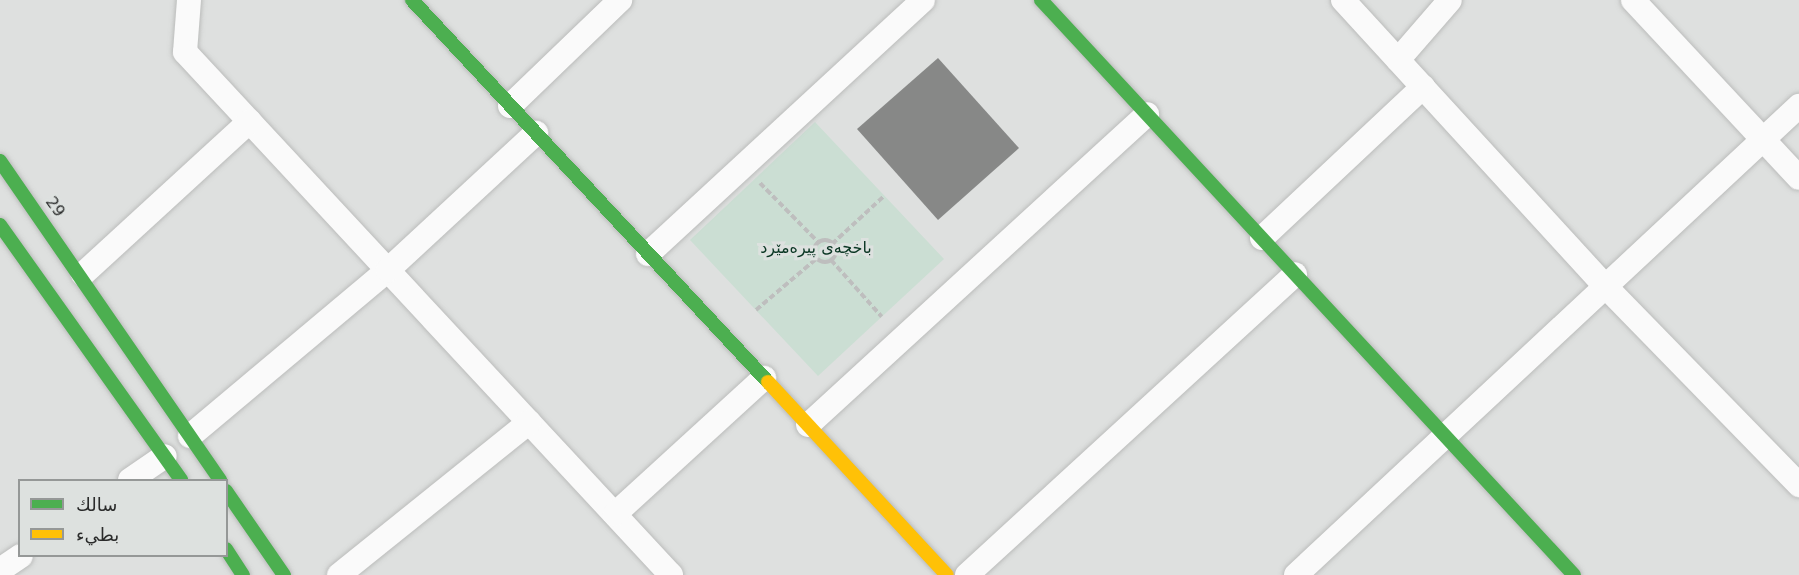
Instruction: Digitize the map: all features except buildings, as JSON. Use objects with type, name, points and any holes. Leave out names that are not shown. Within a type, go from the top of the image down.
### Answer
[{"type":"street","points":[[189,0],[185,51],[671,575]]},
{"type":"street","points":[[412,0],[947,575]]},
{"type":"street","points":[[510,106],[620,0]]},
{"type":"street","points":[[648,254],[923,0]]},
{"type":"street","points":[[1041,0],[1574,575]]},
{"type":"street","points":[[1343,0],[1606,287],[1799,485]]},
{"type":"street","points":[[1398,60],[1450,0]]},
{"type":"street","points":[[1633,0],[1799,178]]},
{"type":"street","points":[[1262,238],[1423,87]]},
{"type":"street","points":[[1297,574],[1799,106]]},
{"type":"street","points":[[808,425],[1147,114]]},
{"type":"street","points":[[83,273],[250,121]]},
{"type":"street","points":[[190,436],[388,270],[536,133]]},
{"type":"street","name":"29","points":[[0,161],[83,273],[219,479]]},
{"type":"street","points":[[0,216],[27,197]]},
{"type":"street","points":[[0,225],[180,479]]},
{"type":"street","points":[[967,575],[1295,274]]},
{"type":"street","points":[[615,514],[764,378]]},
{"type":"street","points":[[339,575],[529,422]]},
{"type":"street","points":[[131,479],[165,456]]},
{"type":"street","points":[[228,493],[284,575]]},
{"type":"street","points":[[228,552],[243,575]]},
{"type":"street","points":[[0,570],[18,557]]},
{"type":"path","points":[[744,166],[819,242],[832,244]]},
{"type":"path","points":[[831,260],[832,244],[884,196]]},
{"type":"path","points":[[756,310],[817,258],[819,242]]},
{"type":"path","points":[[817,258],[831,260],[882,317]]},
{"type":"green space","name":"باخچەی پیرەمێرد","points":[[815,122],[944,259],[818,376],[690,240]]},
{"type":"traffic: fast","points":[[412,0],[768,382]]},
{"type":"traffic: fast","points":[[1041,0],[1574,575]]},
{"type":"traffic: fast","points":[[0,161],[219,479]]},
{"type":"traffic: fast","points":[[0,225],[180,479]]},
{"type":"traffic: fast","points":[[228,494],[284,575]]},
{"type":"traffic: fast","points":[[228,552],[243,575]]},
{"type":"traffic: slow","points":[[768,382],[947,575]]}]
